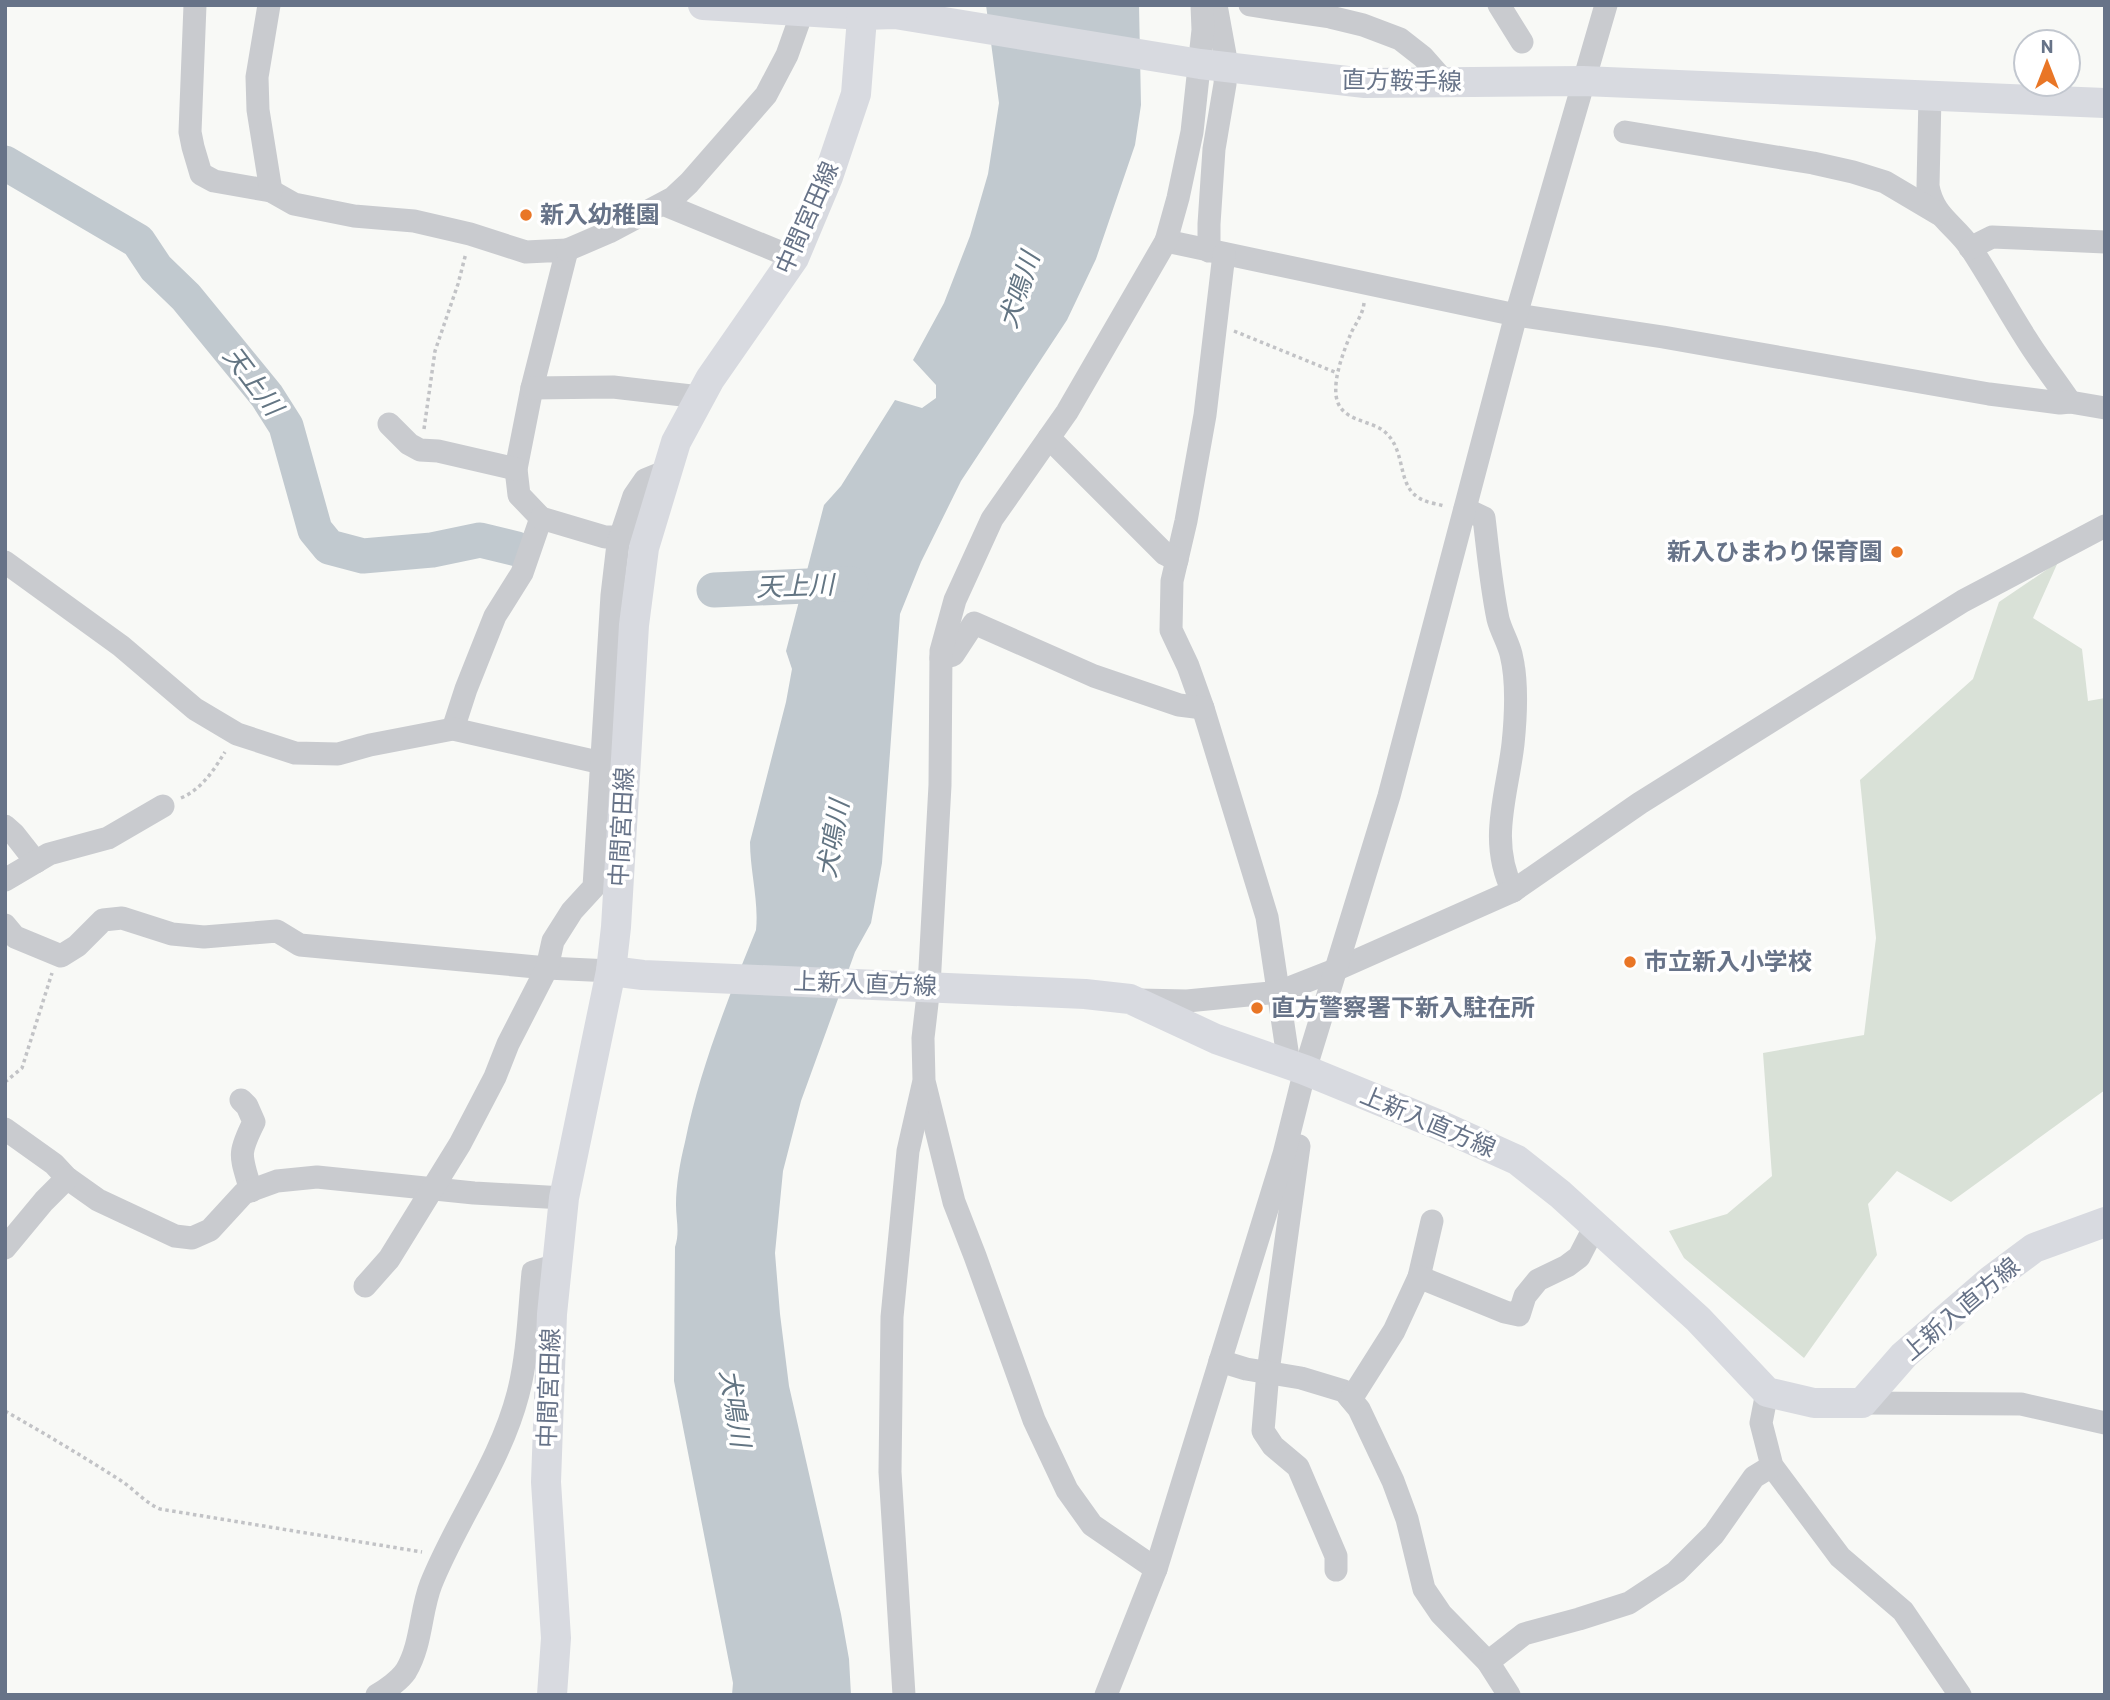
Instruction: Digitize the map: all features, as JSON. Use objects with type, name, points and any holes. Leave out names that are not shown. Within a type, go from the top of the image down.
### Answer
[{"type":"main road","name":"直方鞍手線","points":[[703,5],[863,10],[1200,63],[1365,83],[1583,81],[2105,103]]},
{"type":"main road","name":"中間宮田線","points":[[552,1695],[556,1638],[546,1482],[552,1314],[564,1198],[611,971],[634,625],[644,548],[676,442],[710,379],[794,258],[828,177],[856,94],[863,10]]},
{"type":"main road","name":"上新入直方線","points":[[611,971],[643,975],[1085,994],[1130,999],[1216,1039],[1297,1067],[1517,1160],[1560,1194],[1698,1319],[1767,1392]]},
{"type":"main road","name":"上新入直方線","points":[[1862,1403],[1904,1355],[1991,1280],[2034,1248],[2105,1222]]},
{"type":"main road","points":[[1767,1392],[1814,1403],[1862,1403]]},
{"type":"street","points":[[195,5],[190,132],[201,174],[214,181],[271,191],[294,204],[354,216],[414,221],[470,234],[526,252],[567,250],[609,232],[673,198],[766,95],[787,55],[798,24],[789,9]]},
{"type":"street","points":[[269,5],[257,77],[258,110],[271,191]]},
{"type":"street","points":[[1192,5],[1200,63]]},
{"type":"street","points":[[1156,1569],[1092,1525],[1067,1490],[1021,1388],[954,1202],[925,1081],[922,986],[940,785],[941,651],[955,600],[992,519],[1067,412],[1166,242],[1192,132],[1203,30],[1202,5]]},
{"type":"street","points":[[1216,5],[1226,60],[1225,84],[1214,149],[1209,224],[1217,252],[1216,324],[1205,415],[1172,581],[1171,630],[1203,708],[1267,917],[1279,992],[1297,1067]]},
{"type":"street","points":[[1250,5],[1330,17],[1363,25],[1400,39],[1423,57],[1445,82]]},
{"type":"street","points":[[1499,5],[1522,42]]},
{"type":"street","points":[[1106,1695],[1156,1569],[1284,1154],[1292,1123],[1297,1067],[1335,970],[1389,796],[1516,315],[1605,5]]},
{"type":"street","points":[[1930,96],[1928,186],[1938,214]]},
{"type":"street","points":[[1625,132],[1853,172],[1885,182],[1938,214],[1964,238],[2027,340],[2070,402]]},
{"type":"street","points":[[1885,182],[1905,179],[1921,168],[1930,156]]},
{"type":"street","points":[[663,204],[794,258]]},
{"type":"street","points":[[1970,248],[1992,237],[2105,242]]},
{"type":"street","points":[[1166,242],[1516,315],[1663,337],[1989,394],[2105,408]]},
{"type":"street","points":[[567,250],[532,388],[516,469],[519,495],[541,518],[606,537],[620,537]]},
{"type":"street","points":[[532,388],[613,387],[700,397]]},
{"type":"street","points":[[389,424],[409,444],[420,450],[438,451],[516,469]]},
{"type":"street","points":[[1049,438],[1165,554],[1177,560]]},
{"type":"street","points":[[365,1286],[389,1259],[460,1144],[547,968],[553,941],[572,911],[594,887],[612,595],[620,537],[634,496],[645,480],[667,471]]},
{"type":"street","points":[[1465,509],[1484,518],[1499,622],[1511,654],[1516,691],[1513,745],[1501,830],[1503,866],[1513,891]]},
{"type":"street","points":[[453,729],[495,617],[522,573],[541,518]]},
{"type":"street","points":[[1130,999],[1187,1001],[1279,992],[1513,891],[1640,803],[1963,601],[2101,535]]},
{"type":"street","points":[[5,562],[121,646],[195,709],[237,734],[295,753],[338,754],[453,729],[602,763]]},
{"type":"street","points":[[941,659],[953,654],[974,623],[1094,676],[1178,705],[1203,708]]},
{"type":"street","points":[[5,880],[49,854],[108,838],[163,806]]},
{"type":"street","points":[[5,826],[36,862]]},
{"type":"street","points":[[5,925],[15,937],[61,956],[77,946],[103,920],[122,918],[172,934],[204,937],[276,931],[300,945],[547,968],[611,971]]},
{"type":"street","points":[[904,1695],[890,1472],[892,1317],[908,1151],[925,1081]]},
{"type":"street","points":[[241,1100],[247,1106],[254,1122],[242,1146],[241,1156],[251,1191]]},
{"type":"street","points":[[1292,1123],[1299,1142],[1268,1372],[1264,1431],[1273,1446],[1298,1467],[1336,1556],[1336,1570]]},
{"type":"street","points":[[5,1129],[98,1200],[175,1236],[192,1238],[210,1230],[244,1193],[277,1181],[317,1177],[432,1189],[564,1198]]},
{"type":"street","points":[[5,1248],[67,1178]]},
{"type":"street","points":[[1351,1399],[1394,1331],[1419,1277],[1432,1221]]},
{"type":"street","points":[[1419,1277],[1505,1312],[1519,1315],[1525,1296],[1538,1280],[1580,1257],[1595,1226]]},
{"type":"street","points":[[377,1695],[405,1673],[419,1640],[430,1586],[492,1464],[510,1418],[518,1395],[525,1356],[533,1272],[557,1265]]},
{"type":"street","points":[[1220,1361],[1246,1369],[1301,1378],[1344,1391],[1351,1399],[1359,1409],[1407,1519],[1424,1589],[1441,1614],[1490,1665],[1509,1695]]},
{"type":"street","points":[[1767,1392],[1761,1423],[1772,1466],[1840,1558],[1903,1611],[1960,1695]]},
{"type":"street","points":[[1862,1403],[2021,1404],[2105,1423]]},
{"type":"street","points":[[1490,1665],[1524,1634],[1629,1603],[1676,1572],[1714,1534],[1754,1477],[1772,1466]]},
{"type":"street","points":[[1490,1665],[1493,1695]]},
{"type":"path","points":[[420,450],[435,351],[458,284],[470,234]]},
{"type":"path","points":[[1365,284],[1364,307],[1338,373],[1336,397],[1352,418],[1383,430],[1393,440],[1400,455],[1404,479],[1414,494],[1423,500],[1465,509]]},
{"type":"path","points":[[1216,324],[1338,373]]},
{"type":"path","points":[[163,806],[190,795],[206,781],[237,734]]},
{"type":"path","points":[[5,1082],[22,1068],[58,954]]},
{"type":"path","points":[[5,1411],[80,1454],[125,1484],[148,1504],[160,1509],[444,1558]]},
{"type":"shaded area","points":[[2058,562],[2033,618],[2082,649],[2088,701],[2105,698],[2105,1090],[1951,1202],[1897,1171],[1868,1204],[1877,1255],[1804,1358],[1684,1258],[1669,1231],[1727,1214],[1772,1176],[1763,1053],[1864,1035],[1876,938],[1860,780],[1973,679],[1999,602]]},
{"type":"water","name":"犬鳴川","points":[[986,5],[1139,5],[1141,105],[1135,145],[1096,259],[1067,320],[961,481],[921,562],[900,614],[882,863],[871,923],[855,952],[801,1101],[783,1171],[775,1253],[789,1386],[841,1614],[849,1659],[851,1695],[732,1695],[733,1683],[674,1381],[676,1205],[681,1157],[707,1061],[756,930],[750,842],[786,702],[792,669],[786,651],[824,505],[841,486],[895,400],[922,408],[936,398],[936,385],[913,360],[944,303],[970,236],[988,174],[999,103]]},
{"type":"waterway","name":"天上川","points":[[5,163],[138,241],[156,268],[186,297],[267,396],[286,426],[315,530],[329,547],[363,556],[432,550],[480,540],[517,549]]},
{"type":"waterway","name":"天上川","points":[[714,590],[851,584]]},
{"type":"place","name":"新入幼稚園","points":[[526,215]]},
{"type":"place","name":"新入ひまわり保育園","points":[[1897,552]]},
{"type":"place","name":"市立新入小学校","points":[[1630,962]]},
{"type":"place","name":"直方警察署下新入駐在所","points":[[1257,1008]]}]
